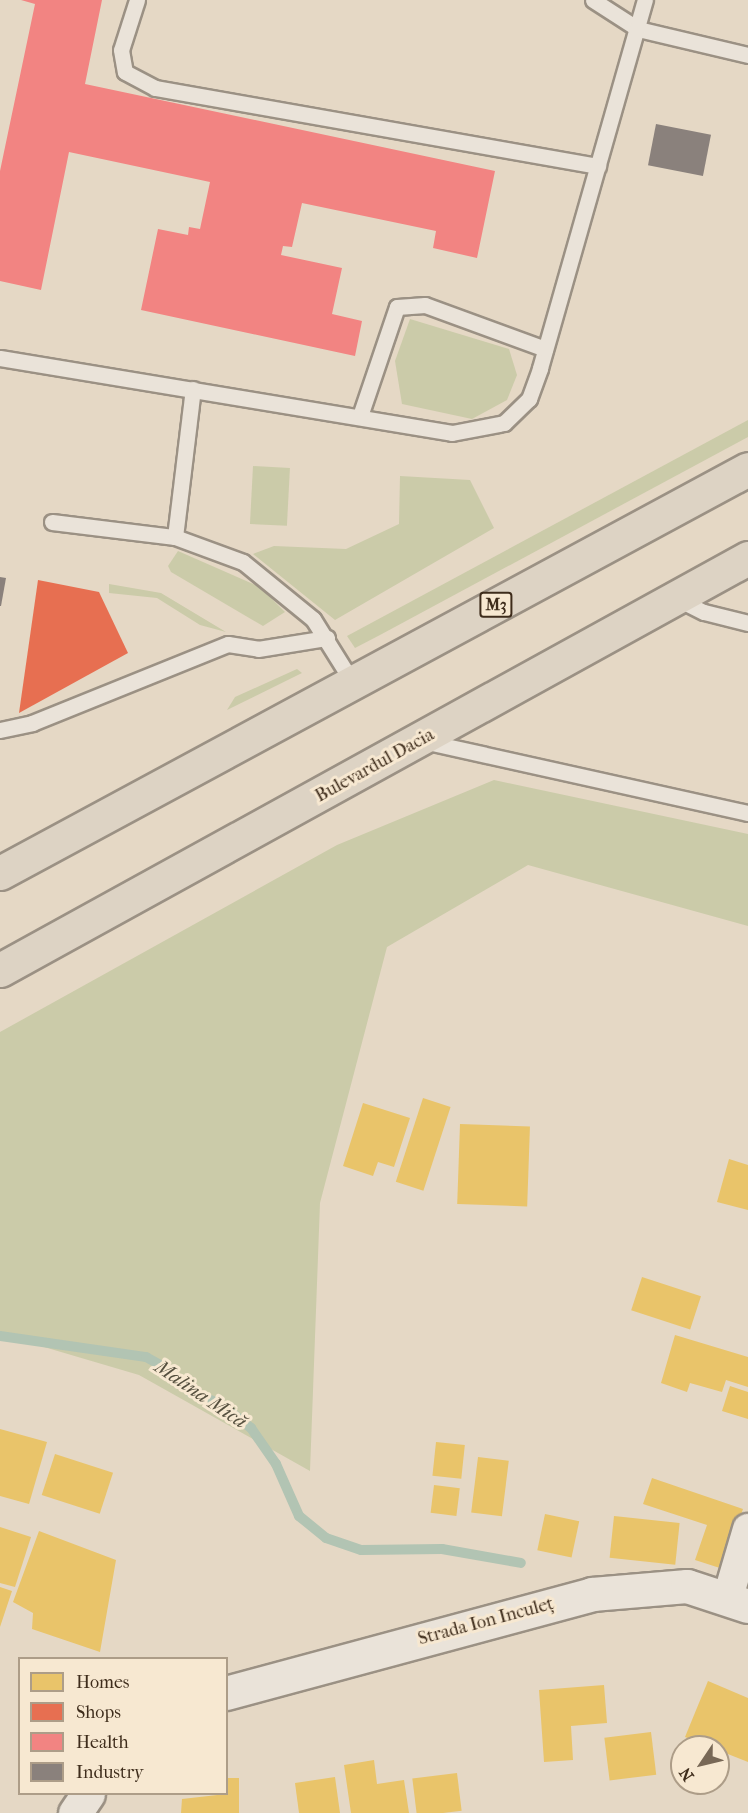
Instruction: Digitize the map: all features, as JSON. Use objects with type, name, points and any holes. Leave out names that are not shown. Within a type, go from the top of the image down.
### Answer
[{"type":"highway","name":"M3","points":[[0,873],[748,469]]},
{"type":"highway","name":"Bulevardul Dacia","points":[[0,970],[288,814],[748,558]]},
{"type":"main road","name":"Strada Ion Inculeț","points":[[228,1692],[592,1594],[667,1586],[738,1601]]},
{"type":"main road","points":[[75,1813],[87,1795]]},
{"type":"street","points":[[738,1601],[748,1529]]},
{"type":"lane","points":[[137,0],[121,50],[125,72],[155,88],[598,166]]},
{"type":"lane","points":[[593,0],[638,28],[748,55]]},
{"type":"lane","points":[[0,358],[452,433],[488,430],[519,413],[529,399],[545,349],[645,0]]},
{"type":"lane","points":[[360,416],[397,307],[425,305],[545,349]]},
{"type":"lane","points":[[175,537],[193,389]]},
{"type":"lane","points":[[52,522],[175,537],[266,576],[327,638],[353,683]]},
{"type":"lane","points":[[676,598],[704,612],[748,623]]},
{"type":"lane","points":[[0,730],[32,723],[228,644],[258,649],[327,638]]},
{"type":"lane","points":[[420,740],[748,813]]},
{"type":"green space","points":[[410,319],[509,349],[517,375],[507,400],[472,419],[402,404],[395,361]]},
{"type":"green space","points":[[748,420],[748,437],[355,648],[347,636]]},
{"type":"green space","points":[[253,466],[290,468],[287,526],[250,524]]},
{"type":"green space","points":[[400,476],[470,480],[494,528],[335,620],[253,554],[274,546],[346,549],[399,524]]},
{"type":"green space","points":[[178,551],[260,587],[285,612],[263,626],[171,572],[168,566]]},
{"type":"green space","points":[[109,584],[161,593],[226,632],[200,625],[157,598],[109,593]]},
{"type":"green space","points":[[297,669],[302,673],[227,710],[235,697]]},
{"type":"green space","points":[[494,780],[748,834],[748,926],[528,865],[387,947],[320,1203],[310,1471],[139,1375],[0,1334],[0,1032],[337,845]]},
{"type":"building: Homes","points":[[423,1098],[451,1107],[423,1191],[396,1182]]},
{"type":"building: Homes","points":[[363,1103],[410,1118],[394,1167],[378,1162],[373,1176],[343,1166]]},
{"type":"building: Homes","points":[[460,1124],[530,1126],[527,1206],[457,1204]]},
{"type":"building: Homes","points":[[729,1159],[748,1165],[748,1210],[717,1202]]},
{"type":"building: Homes","points":[[642,1277],[701,1296],[690,1329],[631,1310]]},
{"type":"building: Homes","points":[[675,1335],[748,1357],[748,1387],[726,1380],[722,1392],[690,1383],[687,1392],[661,1383]]},
{"type":"building: Homes","points":[[730,1386],[748,1392],[748,1419],[722,1411]]},
{"type":"building: Homes","points":[[0,1429],[47,1442],[29,1504],[0,1496]]},
{"type":"building: Homes","points":[[436,1442],[465,1445],[461,1479],[432,1476]]},
{"type":"building: Homes","points":[[55,1454],[113,1473],[100,1514],[42,1495]]},
{"type":"building: Homes","points":[[478,1457],[509,1461],[502,1516],[471,1513]]},
{"type":"building: Homes","points":[[652,1478],[743,1509],[723,1569],[695,1560],[707,1525],[643,1504]]},
{"type":"building: Homes","points":[[434,1485],[460,1488],[456,1516],[431,1513]]},
{"type":"building: Homes","points":[[545,1514],[579,1521],[572,1557],[537,1550]]},
{"type":"building: Homes","points":[[614,1516],[680,1523],[675,1565],[610,1558]]},
{"type":"building: Homes","points":[[0,1527],[31,1537],[15,1587],[0,1583]]},
{"type":"building: Homes","points":[[39,1531],[116,1560],[100,1652],[32,1629],[33,1613],[13,1602]]},
{"type":"building: Homes","points":[[0,1587],[12,1591],[0,1627]]},
{"type":"building: Homes","points":[[708,1681],[748,1698],[748,1762],[730,1755],[730,1735],[686,1735]]},
{"type":"building: Homes","points":[[604,1685],[607,1723],[571,1726],[573,1760],[544,1762],[539,1690]]},
{"type":"building: Homes","points":[[651,1732],[656,1775],[610,1780],[604,1738]]},
{"type":"building: Homes","points":[[374,1760],[377,1784],[404,1780],[409,1813],[351,1813],[344,1765]]},
{"type":"building: Homes","points":[[457,1773],[462,1811],[417,1813],[412,1778]]},
{"type":"building: Homes","points":[[335,1777],[340,1813],[299,1813],[295,1783]]},
{"type":"building: Homes","points":[[228,1778],[239,1778],[239,1813],[181,1813],[182,1799],[228,1795]]},
{"type":"building: Shops","points":[[38,580],[99,592],[128,653],[19,713]]},
{"type":"building: Health","points":[[21,0],[102,0],[85,84],[495,171],[477,258],[433,248],[436,231],[302,203],[292,247],[283,246],[281,255],[342,268],[332,314],[362,321],[355,356],[141,310],[158,229],[188,235],[189,227],[200,229],[210,182],[69,152],[41,290],[0,281],[0,171],[35,4]]},
{"type":"building: Industry","points":[[656,124],[711,135],[703,176],[648,165]]},
{"type":"building: Industry","points":[[0,577],[6,578],[1,606],[0,606]]},
{"type":"waterway","name":"Malina Mică","points":[[0,1336],[146,1357],[169,1370],[191,1393],[219,1403],[251,1428],[276,1464],[299,1516],[326,1538],[361,1550],[442,1549],[521,1563]]}]
